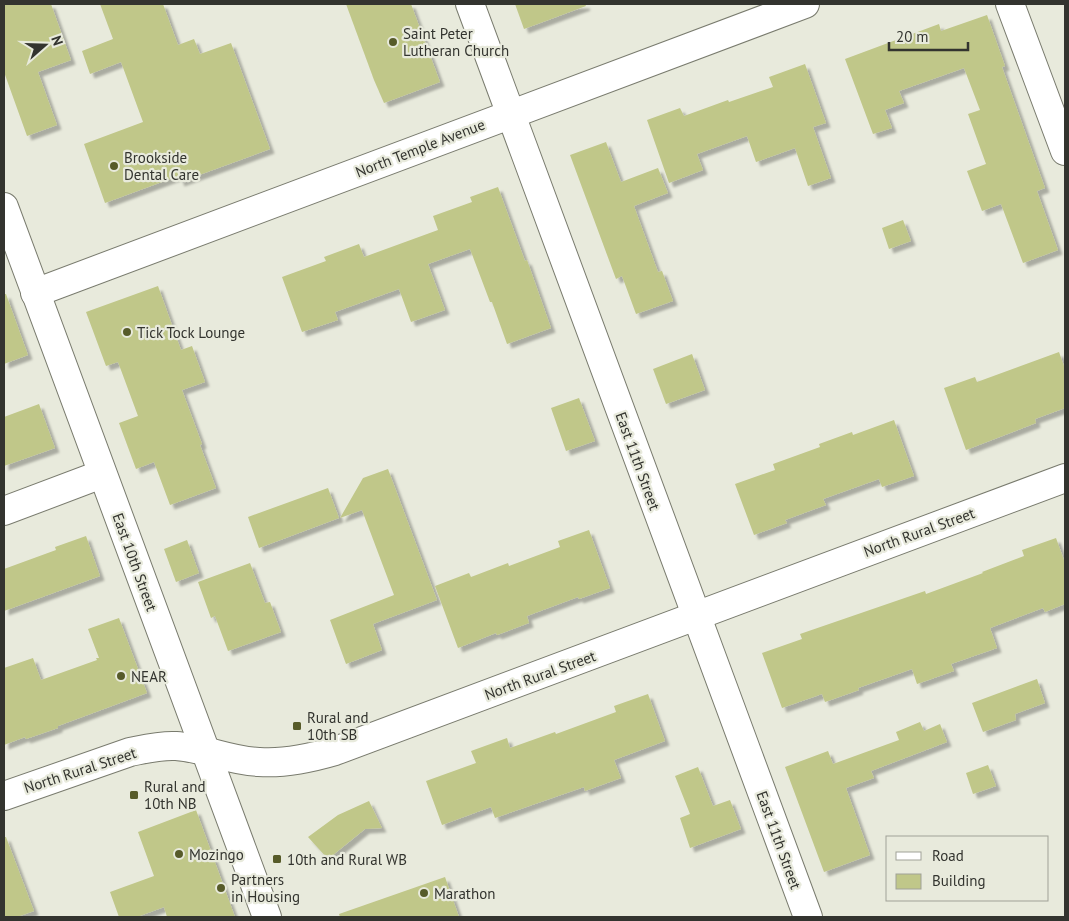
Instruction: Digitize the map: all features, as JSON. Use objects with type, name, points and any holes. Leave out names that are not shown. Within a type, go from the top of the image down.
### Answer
[{"type":"street","name":"East 11th Street","points":[[470,4],[808,917]]},
{"type":"street","name":"North Temple Avenue","points":[[35,293],[805,4]]},
{"type":"street","points":[[1010,4],[1065,151]]},
{"type":"street","name":"East 10th Street","points":[[4,206],[267,917]]},
{"type":"street","points":[[4,511],[102,474]]},
{"type":"street","name":"North Rural Street","points":[[4,796],[130,752],[158,747],[175,746],[228,758],[260,762],[292,761],[350,746],[1065,478]]},
{"type":"building","points":[[4,4],[51,4],[71,60],[38,72],[57,125],[27,136],[4,72]]},
{"type":"building","points":[[100,4],[163,4],[178,45],[194,39],[200,54],[231,43],[270,149],[180,182],[178,176],[105,203],[84,144],[143,122],[121,62],[90,74],[82,51],[113,39]]},
{"type":"building","name":"Saint Peter Lutheran Church","points":[[346,4],[411,4],[440,82],[384,103]]},
{"type":"building","points":[[515,4],[585,4],[586,6],[524,29]]},
{"type":"building","points":[[987,15],[1005,66],[1002,67],[1045,188],[1037,191],[1058,250],[1023,263],[1001,204],[982,211],[967,171],[986,164],[968,114],[980,110],[964,68],[899,91],[904,103],[885,110],[892,128],[873,134],[845,59],[939,24],[941,31]]},
{"type":"building","points":[[805,64],[826,123],[813,127],[831,178],[808,186],[795,148],[756,162],[747,136],[697,154],[703,170],[669,183],[647,120],[680,108],[684,116],[728,100],[729,102],[773,87],[769,77]]},
{"type":"building","points":[[606,142],[621,182],[658,168],[668,193],[634,206],[658,272],[662,271],[673,301],[636,314],[622,276],[616,279],[570,155]]},
{"type":"building","points":[[498,187],[551,328],[507,344],[470,249],[428,264],[445,310],[411,322],[399,289],[335,312],[338,320],[302,332],[282,277],[326,261],[324,257],[359,244],[364,257],[438,230],[433,216],[472,202],[470,197]]},
{"type":"building","points":[[903,220],[911,241],[889,249],[882,228]]},
{"type":"building","points":[[158,286],[181,350],[192,346],[205,382],[182,390],[216,488],[170,505],[154,462],[136,469],[119,423],[138,416],[118,362],[106,366],[86,312]]},
{"type":"building","points":[[4,294],[6,294],[28,355],[4,364]]},
{"type":"building","points":[[1059,352],[1065,369],[1065,408],[1035,419],[1036,423],[966,450],[944,388],[975,377],[977,382]]},
{"type":"building","points":[[692,354],[705,390],[666,404],[653,369]]},
{"type":"building","points":[[579,398],[595,441],[566,451],[551,408]]},
{"type":"building","points":[[39,404],[55,448],[4,466],[4,417]]},
{"type":"building","points":[[894,420],[914,476],[882,487],[879,479],[823,499],[826,505],[785,520],[787,523],[754,535],[735,484],[775,470],[773,464],[820,447],[819,444],[852,432],[853,435]]},
{"type":"building","points":[[388,469],[437,600],[373,624],[382,650],[346,664],[330,620],[394,595],[362,510],[340,518],[363,478]]},
{"type":"building","points":[[328,488],[339,518],[259,548],[248,517]]},
{"type":"building","points":[[589,530],[610,588],[579,599],[578,597],[527,616],[529,623],[497,635],[496,633],[458,648],[435,586],[469,573],[471,577],[508,563],[509,566],[560,547],[558,541]]},
{"type":"building","points":[[86,536],[100,576],[4,611],[4,569],[56,550],[55,547]]},
{"type":"building","points":[[1056,538],[1065,563],[1065,604],[1045,612],[1043,608],[990,628],[997,648],[951,664],[954,671],[917,684],[912,669],[825,702],[822,694],[782,708],[762,653],[802,639],[800,634],[925,591],[926,594],[983,573],[1024,556],[1022,550]]},
{"type":"building","points":[[187,540],[199,573],[176,582],[164,549]]},
{"type":"building","points":[[250,563],[265,603],[270,602],[281,632],[228,651],[215,616],[211,618],[198,582]]},
{"type":"building","points":[[119,618],[147,693],[58,726],[58,728],[4,745],[4,668],[33,658],[41,680],[97,660],[96,658],[99,658],[88,629]]},
{"type":"building","points":[[1037,679],[1045,703],[1015,714],[1016,720],[983,732],[972,703]]},
{"type":"building","points":[[648,694],[665,741],[614,760],[621,778],[585,791],[584,787],[495,818],[491,807],[442,825],[426,781],[476,763],[471,751],[507,738],[510,748],[555,732],[556,734],[616,712],[614,706]]},
{"type":"building","points":[[920,722],[924,731],[940,724],[947,742],[871,771],[874,778],[846,788],[870,855],[824,872],[785,767],[828,751],[833,764],[899,740],[896,732]]},
{"type":"building","points":[[988,765],[996,786],[973,794],[966,773]]},
{"type":"building","points":[[698,767],[713,806],[730,800],[741,829],[690,848],[680,818],[690,814],[675,776]]},
{"type":"building","points":[[369,801],[382,828],[365,829],[328,859],[308,837],[338,815]]},
{"type":"building","name":"Mozingo","points":[[196,810],[235,917],[167,917],[164,907],[137,917],[119,917],[110,892],[154,876],[138,832]]},
{"type":"building","points":[[4,837],[6,837],[34,911],[17,917],[4,917]]},
{"type":"building","name":"Marathon","points":[[445,877],[459,917],[340,917],[339,914]]},
{"type":"place","name":"Saint Peter Lutheran Church","points":[[393,42]]},
{"type":"place","name":"Brookside Dental Care","points":[[114,166]]},
{"type":"place","name":"Tick Tock Lounge","points":[[127,332]]},
{"type":"place","name":"NEAR","points":[[121,676]]},
{"type":"place","name":"Rural and 10th SB","points":[[297,726]]},
{"type":"place","name":"Rural and 10th NB","points":[[134,795]]},
{"type":"place","name":"Mozingo","points":[[179,854]]},
{"type":"place","name":"10th and Rural WB","points":[[277,859]]},
{"type":"place","name":"Partners in Housing","points":[[221,888]]},
{"type":"place","name":"Marathon","points":[[424,893]]}]
